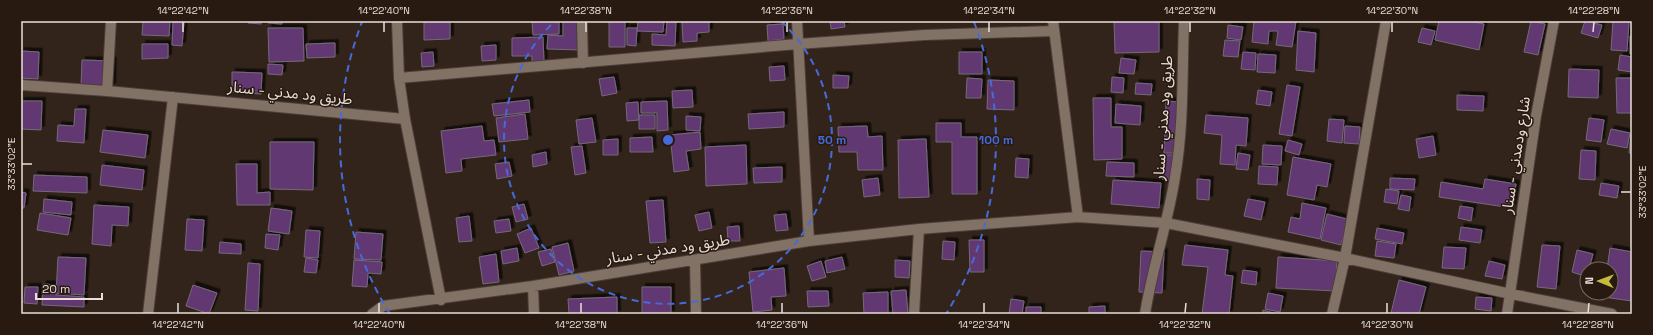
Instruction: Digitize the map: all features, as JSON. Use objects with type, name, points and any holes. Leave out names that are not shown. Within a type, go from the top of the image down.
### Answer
[{"type":"street","points":[[107,91],[112,21]]},
{"type":"street","points":[[397,21],[399,78],[405,119],[441,300]]},
{"type":"street","points":[[582,21],[583,63]]},
{"type":"street","points":[[797,21],[809,241]]},
{"type":"street","name":"طريق ود مدني - سنار","points":[[372,314],[383,306],[441,300],[533,286],[809,241],[919,228],[1078,217],[1166,223],[1176,176],[1180,142],[1184,21]]},
{"type":"street","points":[[1332,314],[1345,258],[1386,21]]},
{"type":"street","name":"شارع ودمدني - سنار","points":[[1508,314],[1536,116],[1554,21]]},
{"type":"street","points":[[399,78],[798,44],[1054,26],[1078,217]]},
{"type":"street","name":"طريق ود مدني - سنار","points":[[21,85],[107,91],[405,119]]},
{"type":"street","points":[[148,314],[172,97]]},
{"type":"street","points":[[1145,314],[1148,294],[1166,223],[1345,258],[1612,314]]},
{"type":"street","points":[[914,314],[919,228]]},
{"type":"street","points":[[695,260],[696,314]]},
{"type":"street","points":[[533,286],[534,314]]},
{"type":"building","points":[[143,21],[170,21],[169,36],[142,35]]},
{"type":"building","points":[[248,21],[261,21],[261,24],[248,23]]},
{"type":"building","points":[[268,21],[282,21],[282,24],[268,23]]},
{"type":"building","points":[[424,21],[450,21],[450,39],[424,40]]},
{"type":"building","points":[[532,21],[559,21],[559,34],[533,35]]},
{"type":"building","points":[[563,21],[582,21],[580,50],[547,49],[548,35],[563,36]]},
{"type":"building","points":[[609,21],[625,21],[625,47],[609,47]]},
{"type":"building","points":[[638,21],[664,21],[663,32],[637,31]]},
{"type":"building","points":[[667,21],[676,21],[675,46],[652,45],[652,34],[666,35]]},
{"type":"building","points":[[709,21],[709,32],[697,33],[697,41],[683,42],[682,22]]},
{"type":"building","points":[[830,21],[844,21],[845,27],[831,29]]},
{"type":"building","points":[[1114,21],[1159,21],[1159,52],[1115,53]]},
{"type":"building","points":[[1254,21],[1296,21],[1292,47],[1276,45],[1278,31],[1269,31],[1268,44],[1252,42]]},
{"type":"building","points":[[1439,21],[1469,21],[1484,24],[1479,50],[1435,40]]},
{"type":"building","points":[[1531,21],[1545,24],[1538,55],[1524,52]]},
{"type":"building","points":[[1585,21],[1602,25],[1598,38],[1581,33]]},
{"type":"building","points":[[1613,21],[1629,21],[1627,51],[1611,50]]},
{"type":"building","points":[[173,22],[184,22],[182,46],[172,45]]},
{"type":"building","points":[[783,24],[784,39],[768,41],[767,25]]},
{"type":"building","points":[[1228,25],[1243,27],[1241,40],[1227,38]]},
{"type":"building","points":[[268,28],[303,28],[304,61],[269,62]]},
{"type":"building","points":[[627,28],[637,28],[636,46],[627,45]]},
{"type":"building","points":[[1422,28],[1435,31],[1431,45],[1418,42]]},
{"type":"building","points":[[1298,31],[1316,33],[1314,72],[1296,70]]},
{"type":"building","points":[[1630,36],[1632,36],[1632,54],[1630,54]]},
{"type":"building","points":[[543,37],[544,62],[532,63],[532,56],[512,56],[512,38]]},
{"type":"building","points":[[1225,40],[1240,41],[1238,57],[1223,56]]},
{"type":"building","points":[[335,43],[335,57],[307,58],[306,44]]},
{"type":"building","points":[[142,44],[168,44],[168,58],[142,59]]},
{"type":"building","points":[[496,45],[496,60],[482,61],[481,46]]},
{"type":"building","points":[[21,51],[39,52],[38,79],[21,78]]},
{"type":"building","points":[[433,52],[434,66],[422,67],[421,53]]},
{"type":"building","points":[[959,52],[982,52],[982,74],[959,74]]},
{"type":"building","points":[[1243,52],[1256,53],[1255,70],[1241,69]]},
{"type":"building","points":[[1258,54],[1276,55],[1275,73],[1257,72]]},
{"type":"building","points":[[1620,55],[1632,57],[1632,72],[1618,70]]},
{"type":"building","points":[[1121,58],[1136,60],[1134,74],[1119,73]]},
{"type":"building","points":[[82,60],[113,61],[112,87],[81,86]]},
{"type":"building","points":[[268,64],[283,65],[282,75],[268,74]]},
{"type":"building","points":[[784,66],[785,80],[770,81],[769,67]]},
{"type":"building","points":[[1569,69],[1599,70],[1598,98],[1568,97]]},
{"type":"building","points":[[232,72],[262,73],[261,94],[232,92]]},
{"type":"building","points":[[833,75],[849,76],[848,88],[833,88]]},
{"type":"building","points":[[614,77],[617,93],[602,96],[599,79]]},
{"type":"building","points":[[1112,77],[1124,78],[1123,93],[1111,92]]},
{"type":"building","points":[[967,78],[982,79],[981,98],[966,98]]},
{"type":"building","points":[[1616,78],[1632,78],[1632,113],[1617,113]]},
{"type":"building","points":[[988,80],[1014,81],[1014,110],[987,109]]},
{"type":"building","points":[[1136,83],[1152,84],[1151,95],[1135,94]]},
{"type":"building","points":[[1287,85],[1300,87],[1292,136],[1279,134]]},
{"type":"building","points":[[692,90],[693,107],[673,108],[672,91]]},
{"type":"building","points":[[1258,90],[1272,92],[1270,106],[1256,104]]},
{"type":"building","points":[[1457,95],[1484,96],[1483,111],[1457,110]]},
{"type":"building","points":[[1093,98],[1111,98],[1111,127],[1122,127],[1122,159],[1094,160]]},
{"type":"building","points":[[529,100],[530,112],[494,116],[492,104]]},
{"type":"building","points":[[21,101],[42,101],[41,130],[21,129]]},
{"type":"building","points":[[667,101],[668,130],[657,131],[657,113],[641,113],[641,102]]},
{"type":"building","points":[[1166,101],[1181,102],[1179,153],[1164,153]]},
{"type":"building","points":[[638,102],[639,120],[627,121],[626,103]]},
{"type":"building","points":[[1116,104],[1141,106],[1140,125],[1115,123]]},
{"type":"building","points":[[75,109],[86,109],[84,143],[57,141],[58,125],[74,126]]},
{"type":"building","points":[[784,112],[784,127],[749,129],[748,114]]},
{"type":"building","points":[[525,114],[528,139],[499,142],[496,118]]},
{"type":"building","points":[[639,115],[655,115],[655,129],[639,129]]},
{"type":"building","points":[[1206,115],[1248,118],[1246,146],[1236,145],[1235,165],[1220,164],[1222,135],[1204,133]]},
{"type":"building","points":[[686,116],[701,117],[700,131],[686,130]]},
{"type":"building","points":[[592,118],[596,142],[579,144],[576,120]]},
{"type":"building","points":[[1589,118],[1604,120],[1601,142],[1586,140]]},
{"type":"building","points":[[1329,119],[1344,120],[1342,143],[1327,141]]},
{"type":"building","points":[[936,123],[961,123],[961,137],[977,137],[977,194],[952,194],[952,142],[936,142]]},
{"type":"building","points":[[482,126],[484,141],[494,140],[496,155],[461,159],[462,171],[446,173],[441,131]]},
{"type":"building","points":[[867,126],[868,137],[882,136],[883,170],[858,170],[857,152],[839,152],[838,127]]},
{"type":"building","points":[[1345,126],[1360,127],[1359,144],[1344,143]]},
{"type":"building","points":[[1611,129],[1630,133],[1627,148],[1607,144]]},
{"type":"building","points":[[103,130],[148,135],[145,158],[100,152]]},
{"type":"building","points":[[700,132],[701,149],[686,151],[689,170],[674,172],[670,135]]},
{"type":"building","points":[[1631,135],[1632,153],[1629,153]]},
{"type":"building","points":[[1433,136],[1436,155],[1419,158],[1416,139]]},
{"type":"building","points":[[652,137],[653,152],[630,152],[630,138]]},
{"type":"building","points":[[618,139],[618,155],[603,155],[603,140]]},
{"type":"building","points":[[926,139],[929,197],[899,198],[898,140]]},
{"type":"building","points":[[1288,140],[1302,144],[1299,155],[1285,151]]},
{"type":"building","points":[[270,142],[314,142],[313,190],[270,189]]},
{"type":"building","points":[[746,145],[747,184],[706,186],[705,147]]},
{"type":"building","points":[[1263,145],[1282,146],[1281,165],[1262,164]]},
{"type":"building","points":[[582,146],[586,173],[575,175],[571,147]]},
{"type":"building","points":[[1581,150],[1596,151],[1595,180],[1579,179]]},
{"type":"building","points":[[546,152],[547,164],[533,167],[532,155]]},
{"type":"building","points":[[1238,153],[1250,155],[1248,170],[1236,169]]},
{"type":"building","points":[[1164,155],[1178,155],[1177,180],[1162,179]]},
{"type":"building","points":[[1293,157],[1331,164],[1327,187],[1317,185],[1314,200],[1287,195]]},
{"type":"building","points":[[1016,158],[1029,159],[1028,178],[1015,177]]},
{"type":"building","points":[[509,162],[512,176],[497,179],[495,164]]},
{"type":"building","points":[[1107,162],[1134,163],[1134,177],[1106,176]]},
{"type":"building","points":[[236,164],[257,164],[257,193],[270,192],[270,205],[237,205]]},
{"type":"building","points":[[102,165],[144,170],[142,190],[100,185]]},
{"type":"building","points":[[1259,166],[1278,167],[1277,185],[1258,184]]},
{"type":"building","points":[[782,167],[782,182],[754,183],[753,168]]},
{"type":"building","points":[[34,175],[87,177],[87,193],[33,191]]},
{"type":"building","points":[[878,178],[880,195],[864,197],[862,180]]},
{"type":"building","points":[[1390,178],[1415,179],[1414,190],[1390,189]]},
{"type":"building","points":[[1197,179],[1210,180],[1209,200],[1197,199]]},
{"type":"building","points":[[1485,179],[1516,184],[1512,208],[1439,197],[1441,182],[1483,189]]},
{"type":"building","points":[[1113,180],[1161,183],[1159,208],[1111,204]]},
{"type":"building","points":[[1601,183],[1619,186],[1617,198],[1599,195]]},
{"type":"building","points":[[1386,189],[1399,191],[1397,204],[1384,202]]},
{"type":"building","points":[[21,192],[26,193],[24,208],[21,208]]},
{"type":"building","points":[[1401,195],[1411,197],[1409,211],[1398,209]]},
{"type":"building","points":[[44,199],[72,202],[71,215],[43,212]]},
{"type":"building","points":[[1248,199],[1265,202],[1261,220],[1244,216]]},
{"type":"building","points":[[663,200],[666,242],[650,243],[646,201]]},
{"type":"building","points":[[1302,203],[1326,208],[1320,239],[1288,232],[1291,217],[1300,219]]},
{"type":"building","points":[[524,204],[528,219],[516,222],[512,207]]},
{"type":"building","points":[[94,205],[129,207],[128,226],[112,225],[111,246],[92,244]]},
{"type":"building","points":[[1460,206],[1473,208],[1471,221],[1458,218]]},
{"type":"building","points":[[271,208],[292,211],[289,234],[268,231]]},
{"type":"building","points":[[709,212],[712,228],[699,231],[695,215]]},
{"type":"building","points":[[40,213],[71,218],[68,235],[37,230]]},
{"type":"building","points":[[786,214],[788,230],[776,231],[774,215]]},
{"type":"building","points":[[1327,214],[1347,219],[1341,245],[1321,240]]},
{"type":"building","points":[[469,216],[472,241],[459,242],[456,218]]},
{"type":"building","points":[[187,219],[204,220],[202,251],[185,250]]},
{"type":"building","points":[[509,219],[511,231],[496,233],[494,221]]},
{"type":"building","points":[[739,226],[740,241],[728,241],[727,227]]},
{"type":"building","points":[[1461,227],[1482,230],[1480,243],[1459,240]]},
{"type":"building","points":[[531,228],[539,248],[525,253],[517,234]]},
{"type":"building","points":[[1377,228],[1404,233],[1402,244],[1375,239]]},
{"type":"building","points":[[306,230],[320,231],[318,258],[304,257]]},
{"type":"building","points":[[356,232],[383,234],[381,260],[354,259]]},
{"type":"building","points":[[266,234],[280,235],[278,250],[265,248]]},
{"type":"building","points":[[969,240],[984,240],[984,272],[970,272]]},
{"type":"building","points":[[943,241],[955,242],[954,260],[942,259]]},
{"type":"building","points":[[1377,241],[1396,244],[1394,258],[1375,256]]},
{"type":"building","points":[[220,242],[241,244],[241,254],[219,253]]},
{"type":"building","points":[[568,243],[574,271],[559,275],[552,247]]},
{"type":"building","points":[[1185,245],[1228,250],[1225,275],[1233,276],[1229,314],[1202,314],[1208,267],[1182,265]]},
{"type":"building","points":[[1542,245],[1560,246],[1556,289],[1537,287]]},
{"type":"building","points":[[1444,247],[1466,248],[1464,269],[1442,268]]},
{"type":"building","points":[[517,248],[519,261],[503,264],[501,251]]},
{"type":"building","points":[[1610,248],[1632,252],[1632,301],[1619,299],[1619,261],[1608,261]]},
{"type":"building","points":[[551,249],[555,262],[542,266],[538,252]]},
{"type":"building","points":[[1577,250],[1593,254],[1591,261],[1579,261],[1579,274],[1572,272]]},
{"type":"building","points":[[1141,251],[1164,252],[1162,293],[1139,292]]},
{"type":"building","points":[[496,254],[499,282],[483,284],[479,257]]},
{"type":"building","points":[[58,257],[86,258],[84,295],[56,293]]},
{"type":"building","points":[[842,257],[845,269],[827,273],[825,261]]},
{"type":"building","points":[[1278,257],[1337,261],[1335,291],[1276,288]]},
{"type":"building","points":[[306,258],[318,260],[316,273],[304,272]]},
{"type":"building","points":[[354,260],[382,262],[381,274],[368,273],[367,287],[352,286]]},
{"type":"building","points":[[895,260],[910,261],[909,278],[895,277]]},
{"type":"building","points":[[821,261],[826,277],[812,281],[807,266]]},
{"type":"building","points":[[1489,261],[1505,265],[1502,279],[1485,276]]},
{"type":"building","points":[[248,263],[260,264],[258,311],[245,310]]},
{"type":"building","points":[[784,268],[786,296],[771,297],[772,310],[753,312],[749,272]]},
{"type":"building","points":[[1243,270],[1257,272],[1256,285],[1241,283]]},
{"type":"building","points":[[1399,280],[1426,287],[1419,314],[1391,313]]},
{"type":"building","points":[[43,284],[56,285],[56,295],[84,297],[84,307],[42,305]]},
{"type":"building","points":[[193,285],[217,293],[209,314],[186,306]]},
{"type":"building","points":[[25,287],[38,287],[37,304],[24,303]]},
{"type":"building","points":[[642,287],[671,287],[671,314],[642,314]]},
{"type":"building","points":[[906,290],[908,314],[893,314],[891,291]]},
{"type":"building","points":[[807,291],[828,291],[829,306],[808,307]]},
{"type":"building","points":[[888,292],[888,314],[864,314],[863,293]]},
{"type":"building","points":[[1268,293],[1283,296],[1280,312],[1265,309]]},
{"type":"building","points":[[617,297],[617,314],[569,314],[568,299]]},
{"type":"building","points":[[1476,297],[1492,298],[1491,311],[1475,309]]},
{"type":"building","points":[[1011,299],[1024,301],[1022,314],[1009,314]]},
{"type":"building","points":[[1105,306],[1105,314],[1089,314],[1089,307]]},
{"type":"building","points":[[1026,307],[1041,307],[1041,314],[1026,314]]},
{"type":"building","points":[[1263,310],[1277,314],[1262,314]]}]
